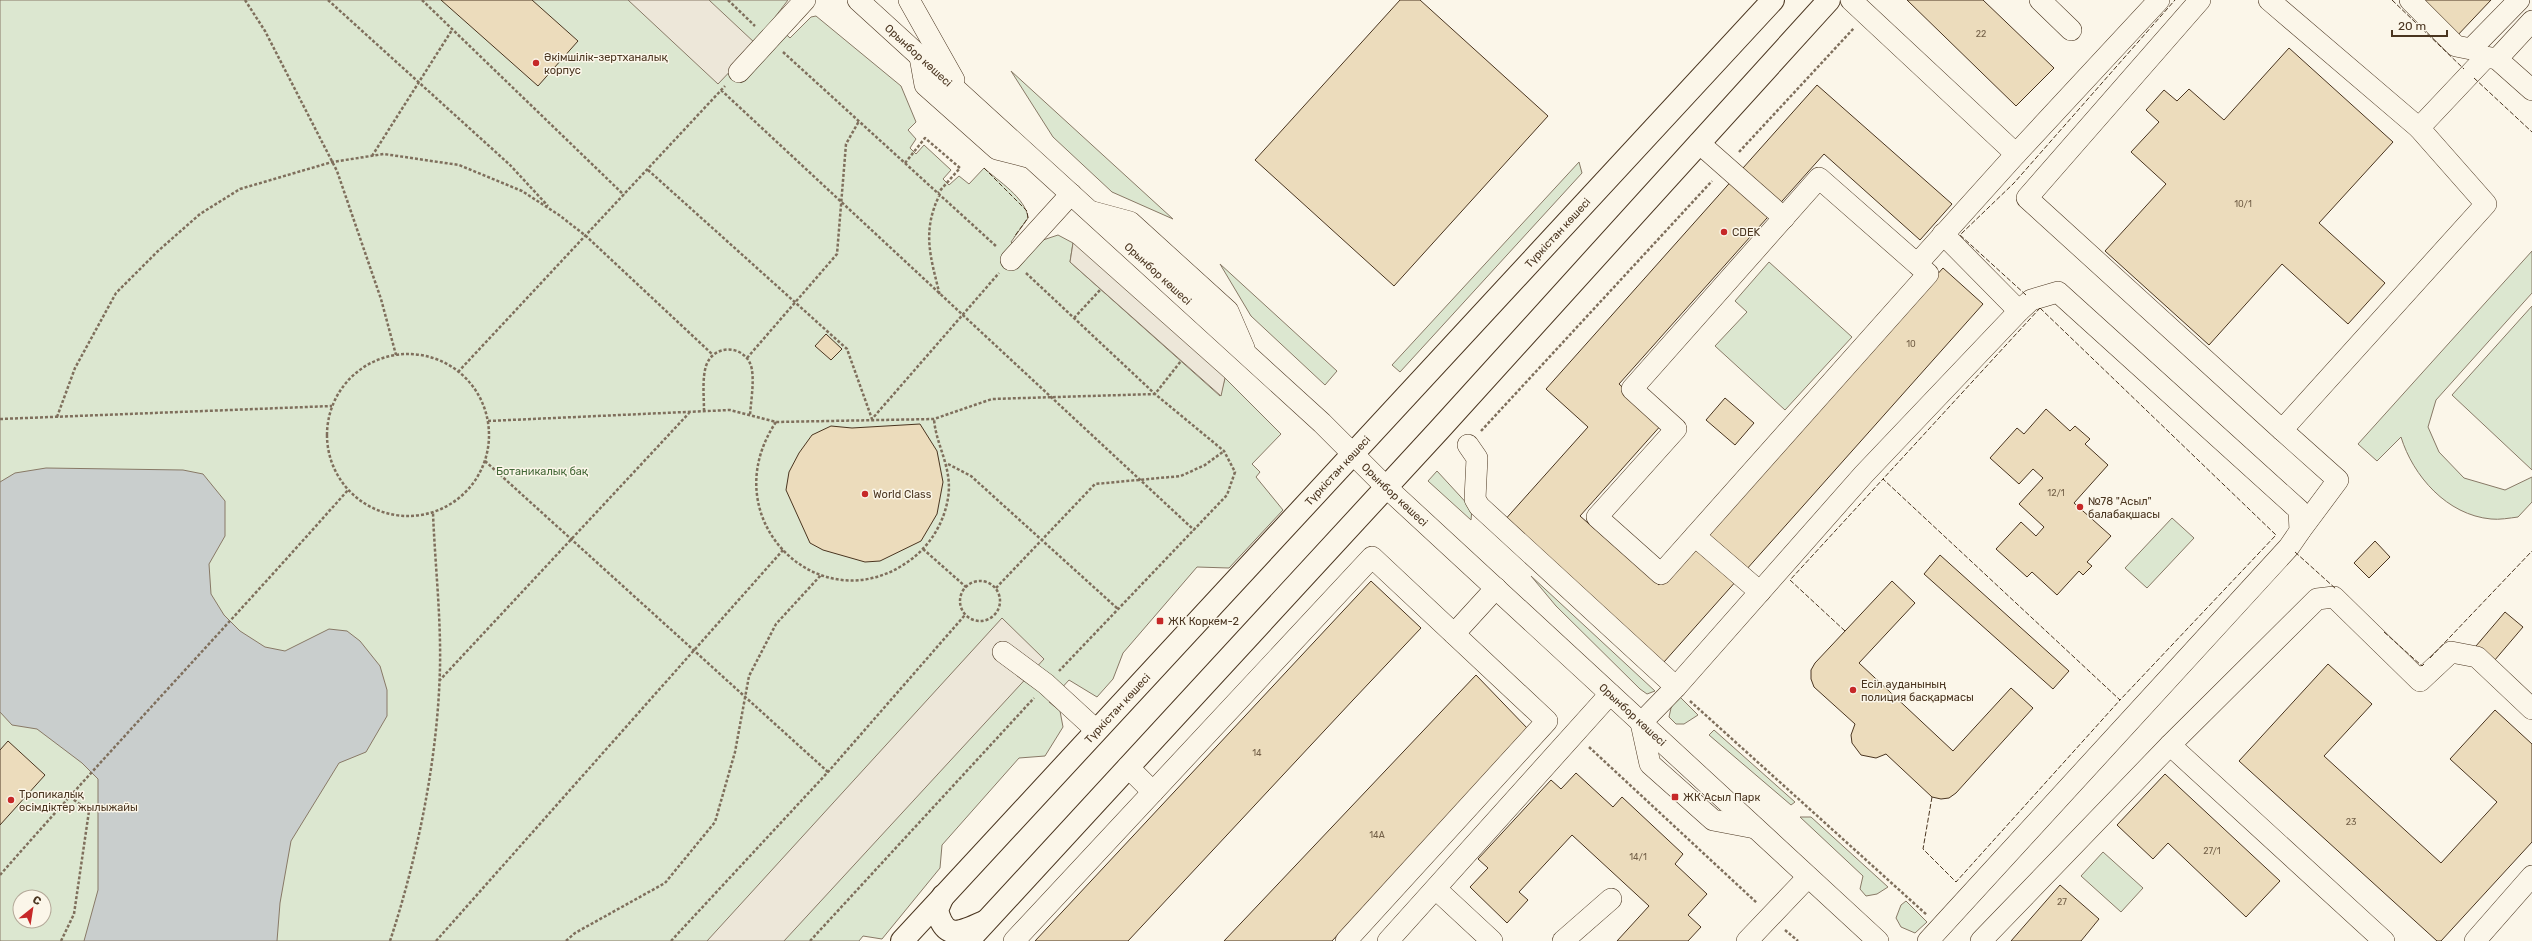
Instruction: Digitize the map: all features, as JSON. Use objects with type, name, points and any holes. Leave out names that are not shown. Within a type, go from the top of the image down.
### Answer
[{"type":"main road","name":"Түркістан көшесі","points":[[902,941],[1773,0]]},
{"type":"main road","points":[[968,941],[1386,487],[1829,0]]},
{"type":"main road","points":[[943,896],[936,910],[940,925],[948,931],[963,932],[985,922]]},
{"type":"street","points":[[739,72],[770,40],[805,0]]},
{"type":"street","name":"Орынбор көшесі","points":[[858,0],[1322,423],[1386,487],[1878,941]]},
{"type":"street","points":[[909,0],[962,95]]},
{"type":"street","points":[[1851,0],[2016,154]]},
{"type":"street","points":[[2040,0],[2071,30]]},
{"type":"street","points":[[1917,264],[2158,0]]},
{"type":"street","points":[[1934,934],[2289,547],[2338,480],[2027,198],[2200,0]]},
{"type":"street","points":[[2269,0],[2419,128],[2486,204],[2282,430]]},
{"type":"street","points":[[2410,0],[2456,46],[2471,49],[2519,0]]},
{"type":"street","points":[[2497,59],[2532,21]]},
{"type":"street","points":[[920,57],[925,85],[997,149],[1031,158]]},
{"type":"street","points":[[2419,128],[2486,57],[2497,59],[2532,90]]},
{"type":"street","points":[[1699,143],[1784,218]]},
{"type":"street","points":[[1819,178],[1917,264],[1928,274],[1661,574],[1597,517],[1676,429],[1632,389],[1819,178]]},
{"type":"street","points":[[1011,260],[1071,194]]},
{"type":"street","points":[[1943,234],[2019,311]]},
{"type":"street","points":[[1641,723],[1681,692],[1760,592],[1864,474],[2019,311],[2031,300],[2058,292],[2299,510],[2300,531]]},
{"type":"street","points":[[1468,445],[1477,458],[1475,499],[1478,506],[1681,692]]},
{"type":"street","points":[[1695,536],[1760,592]]},
{"type":"street","points":[[1014,941],[1372,557],[1547,721],[1346,941]]},
{"type":"street","points":[[1454,634],[1496,588]]},
{"type":"street","points":[[1981,941],[2170,745],[2317,599],[2334,598],[2420,681],[2451,652],[2477,656],[2532,709]]},
{"type":"street","points":[[1003,652],[1046,684],[1096,730]]},
{"type":"street","points":[[1388,941],[1610,694]]},
{"type":"street","points":[[2170,745],[2384,941]]},
{"type":"street","points":[[1128,767],[1153,792]]},
{"type":"street","points":[[2475,941],[2532,876]]},
{"type":"street","points":[[1748,941],[1808,877]]},
{"type":"street","points":[[1436,889],[1492,941]]},
{"type":"street","points":[[1563,941],[1611,899]]},
{"type":"path","points":[[245,0],[265,31],[332,162],[381,299],[396,355]]},
{"type":"path","points":[[328,0],[510,165],[551,210]]},
{"type":"path","points":[[422,0],[624,195]]},
{"type":"path","points":[[728,0],[1155,394],[1224,451],[1206,465],[1180,476],[1095,484],[996,588]]},
{"type":"path","points":[[1468,445],[1867,14]]},
{"type":"path","points":[[372,156],[452,30]]},
{"type":"path","points":[[458,372],[739,72]]},
{"type":"path","points":[[721,90],[940,296],[1194,530]]},
{"type":"path","points":[[746,358],[837,254],[846,144],[859,121]]},
{"type":"path","points":[[905,162],[925,138],[960,168],[939,194],[931,211],[927,232],[929,249],[940,296]]},
{"type":"path","points":[[57,417],[74,368],[116,293],[158,251],[200,214],[240,189],[332,162],[384,154],[459,165],[522,191],[586,236],[712,354]]},
{"type":"path","points":[[648,170],[847,349],[872,419]]},
{"type":"path","points":[[872,419],[1011,260]]},
{"type":"path","points":[[1074,318],[1101,290]]},
{"type":"path","points":[[704,411],[706,366],[712,354],[722,349],[735,350],[746,358],[752,370],[750,416]]},
{"type":"path","points":[[396,355],[422,356],[447,365],[458,372],[472,386],[482,403],[488,421],[489,436],[485,461],[469,489],[446,507],[432,513],[418,516],[387,514],[359,500],[348,490],[332,465],[328,450],[327,436],[332,406],[338,394],[357,372],[382,358],[396,355]]},
{"type":"path","points":[[1155,394],[1181,361]]},
{"type":"path","points":[[488,421],[730,410],[776,422],[934,419],[992,399],[1155,394]]},
{"type":"path","points":[[0,419],[332,406]]},
{"type":"path","points":[[439,682],[690,412]]},
{"type":"path","points":[[776,422],[760,452],[755,485],[762,518],[769,533],[783,550],[806,568],[821,574],[854,580],[871,578],[902,566],[923,549],[937,530],[944,514],[949,481],[947,464],[935,433],[934,419]]},
{"type":"path","points":[[485,461],[828,772]]},
{"type":"path","points":[[947,464],[971,476],[1118,609]]},
{"type":"path","points":[[0,875],[69,796],[242,610],[348,490]]},
{"type":"path","points":[[390,941],[411,872],[426,792],[439,682],[432,513]]},
{"type":"path","points":[[923,549],[966,587]]},
{"type":"path","points":[[436,941],[783,550]]},
{"type":"path","points":[[566,941],[576,933],[666,883],[715,822],[735,752],[749,676],[776,624],[821,574]]},
{"type":"path","points":[[981,580],[996,588],[1001,603],[995,615],[990,619],[977,621],[965,615],[960,602],[960,596],[966,587],[974,581],[981,580]]},
{"type":"path","points":[[671,941],[828,772],[965,615]]},
{"type":"path","points":[[1681,692],[1934,934]]},
{"type":"path","points":[[1574,733],[1798,941]]},
{"type":"path","points":[[61,941],[74,914],[89,811],[69,796]]},
{"type":"green space","name":"Ботаникалық бақ","points":[[0,0],[788,0],[772,21],[790,38],[811,17],[816,16],[901,86],[916,122],[908,130],[916,139],[910,148],[916,154],[924,145],[951,170],[943,179],[949,185],[959,176],[969,184],[984,168],[1017,197],[1026,211],[1028,218],[1011,242],[1026,255],[1040,241],[1058,235],[1073,243],[1070,262],[1220,396],[1225,378],[1281,434],[1252,464],[1260,472],[1256,477],[1283,510],[1229,568],[1197,567],[1123,653],[1113,679],[1097,697],[1069,680],[1049,702],[1060,711],[1063,727],[1045,756],[1019,758],[942,845],[940,868],[882,939],[863,936],[859,941],[0,941]]},
{"type":"green space","points":[[1011,71],[1173,219],[1112,192],[1053,137]]},
{"type":"green space","points":[[1579,162],[1582,173],[1400,372],[1392,365]]},
{"type":"green space","points":[[2532,251],[2532,293],[2436,400],[2428,427],[2439,452],[2464,478],[2505,490],[2532,477],[2532,502],[2518,517],[2491,519],[2475,516],[2446,502],[2423,479],[2414,466],[2401,437],[2377,461],[2358,444]]},
{"type":"green space","points":[[1769,262],[1852,337],[1785,410],[1715,346],[1747,312],[1735,301]]},
{"type":"green space","points":[[1220,264],[1337,371],[1325,385],[1251,316]]},
{"type":"green space","points":[[2532,306],[2532,470],[2452,395]]},
{"type":"green space","points":[[1437,471],[1472,509],[1471,520],[1428,481]]},
{"type":"green space","points":[[2172,518],[2194,538],[2147,588],[2125,568]]},
{"type":"green space","points":[[1531,576],[1655,691],[1647,694],[1640,689],[1556,606]]},
{"type":"green space","points":[[1678,695],[1698,715],[1684,724],[1676,724],[1669,717],[1671,708]]},
{"type":"green space","points":[[1714,730],[1795,802],[1791,805],[1709,735]]},
{"type":"green space","points":[[1800,817],[1811,817],[1888,887],[1877,894],[1866,896],[1860,889],[1863,876]]},
{"type":"green space","points":[[2103,852],[2143,888],[2121,912],[2081,876]]},
{"type":"green space","points":[[1906,901],[1927,922],[1915,933],[1901,927],[1896,918],[1901,905]]},
{"type":"shaded area","points":[[628,0],[709,0],[756,44],[718,84]]},
{"type":"shaded area","points":[[1073,243],[1225,378],[1221,396],[1070,262]]},
{"type":"shaded area","points":[[46,468],[183,470],[203,474],[225,501],[225,536],[209,564],[211,594],[224,615],[240,631],[265,647],[285,651],[329,629],[347,631],[360,641],[380,666],[387,690],[387,716],[366,752],[339,763],[291,841],[280,903],[277,941],[84,941],[98,890],[98,779],[82,763],[37,729],[12,725],[0,712],[0,482],[15,473]]},
{"type":"shaded area","points":[[1002,618],[1044,659],[784,941],[707,941]]},
{"type":"building","name":"Әкімшілік-зертханалық корпус","points":[[441,0],[532,0],[578,41],[538,86]]},
{"type":"building","points":[[1400,0],[1420,0],[1548,116],[1394,286],[1255,160]]},
{"type":"building","points":[[1907,0],[1983,0],[2054,68],[2016,106]]},
{"type":"building","points":[[2418,0],[2491,0],[2455,38]]},
{"type":"building","points":[[2289,48],[2393,142],[2319,223],[2385,283],[2348,324],[2282,264],[2209,345],[2105,251],[2166,184],[2131,152],[2159,122],[2146,110],[2164,90],[2177,101],[2189,89],[2224,120]]},
{"type":"building","points":[[1817,85],[1952,204],[1920,240],[1824,154],[1619,384],[1663,423],[1580,516],[1659,585],[1943,268],[1983,304],[1664,662],[1503,522],[1588,427],[1546,389]]},
{"type":"building","points":[[826,334],[842,349],[831,360],[815,346]]},
{"type":"building","points":[[1725,398],[1754,423],[1735,445],[1706,420]]},
{"type":"building","points":[[2046,409],[2070,431],[2075,426],[2090,439],[2085,444],[2108,465],[2074,503],[2111,536],[2087,562],[2092,566],[2083,575],[2079,571],[2057,595],[2032,572],[2027,577],[1996,549],[2021,522],[2036,536],[2044,527],[2019,504],[2043,478],[2033,469],[2019,484],[1990,458],[2017,428],[2024,434]]},
{"type":"building","name":"World Class","points":[[920,424],[937,451],[943,482],[937,514],[921,541],[880,561],[865,562],[823,550],[810,543],[786,490],[789,472],[799,453],[812,435],[831,426],[852,428]]},
{"type":"building","points":[[2375,541],[2390,557],[2369,578],[2354,563]]},
{"type":"building","points":[[1940,555],[2069,671],[2053,689],[1924,574]]},
{"type":"building","points":[[1371,581],[1421,628],[1128,941],[1035,941]]},
{"type":"building","name":"Есіл ауданының полиция басқармасы","points":[[1892,581],[1915,603],[1859,663],[1953,751],[2011,688],[2033,708],[1956,793],[1949,798],[1941,799],[1932,797],[1886,754],[1876,758],[1861,755],[1852,743],[1851,735],[1855,724],[1814,687],[1811,679],[1811,670],[1815,663]]},
{"type":"building","points":[[2505,612],[2523,627],[2494,661],[2476,646]]},
{"type":"building","points":[[2328,664],[2372,704],[2324,756],[2441,863],[2497,802],[2450,759],[2495,710],[2532,744],[2532,842],[2441,941],[2437,941],[2239,761]]},
{"type":"building","points":[[1476,675],[1528,729],[1332,941],[1224,941]]},
{"type":"building","name":"Тропикалық өсімдіктер жылыжайы","points":[[8,741],[45,775],[0,825],[0,750]]},
{"type":"building","points":[[1576,773],[1613,807],[1622,797],[1683,854],[1675,864],[1707,894],[1688,915],[1701,927],[1688,941],[1617,941],[1649,906],[1572,835],[1519,892],[1528,900],[1507,923],[1470,887],[1488,868],[1478,859],[1551,780],[1561,789]]},
{"type":"building","points":[[2165,774],[2280,881],[2246,917],[2168,843],[2153,859],[2117,825]]},
{"type":"building","points":[[2060,885],[2099,919],[2081,941],[2011,941]]},
{"type":"fence","points":[[2026,295],[1960,235],[2014,183],[2175,0]]},
{"type":"fence","points":[[2392,0],[2464,69]]},
{"type":"fence","points":[[2474,78],[2532,132]]},
{"type":"fence","points":[[984,168],[1027,211],[1028,218],[1014,237]]},
{"type":"fence","points":[[2040,308],[2276,535],[2120,700],[1883,479],[2040,308]]},
{"type":"fence","points":[[1845,631],[1790,580],[1883,479]]},
{"type":"fence","points":[[2430,658],[2532,551]]},
{"type":"fence","points":[[2295,552],[2336,589]]},
{"type":"fence","points":[[2384,632],[2422,666],[2424,664]]},
{"type":"fence","points":[[1932,797],[1923,849],[1956,882],[2120,700]]},
{"type":"place","name":"Әкімшілік-зертханалық корпус","points":[[536,63]]},
{"type":"place","name":"CDEK","points":[[1724,232]]},
{"type":"place","name":"World Class","points":[[865,494]]},
{"type":"place","name":"№78 \"Асыл\" балабақшасы","points":[[2080,507]]},
{"type":"place","name":"ЖК Коркем-2","points":[[1160,621]]},
{"type":"place","name":"Есіл ауданының полиция басқармасы","points":[[1853,690]]},
{"type":"place","name":"ЖК Асыл Парк","points":[[1675,797]]},
{"type":"place","name":"Тропикалық өсімдіктер жылыжайы","points":[[11,800]]}]
